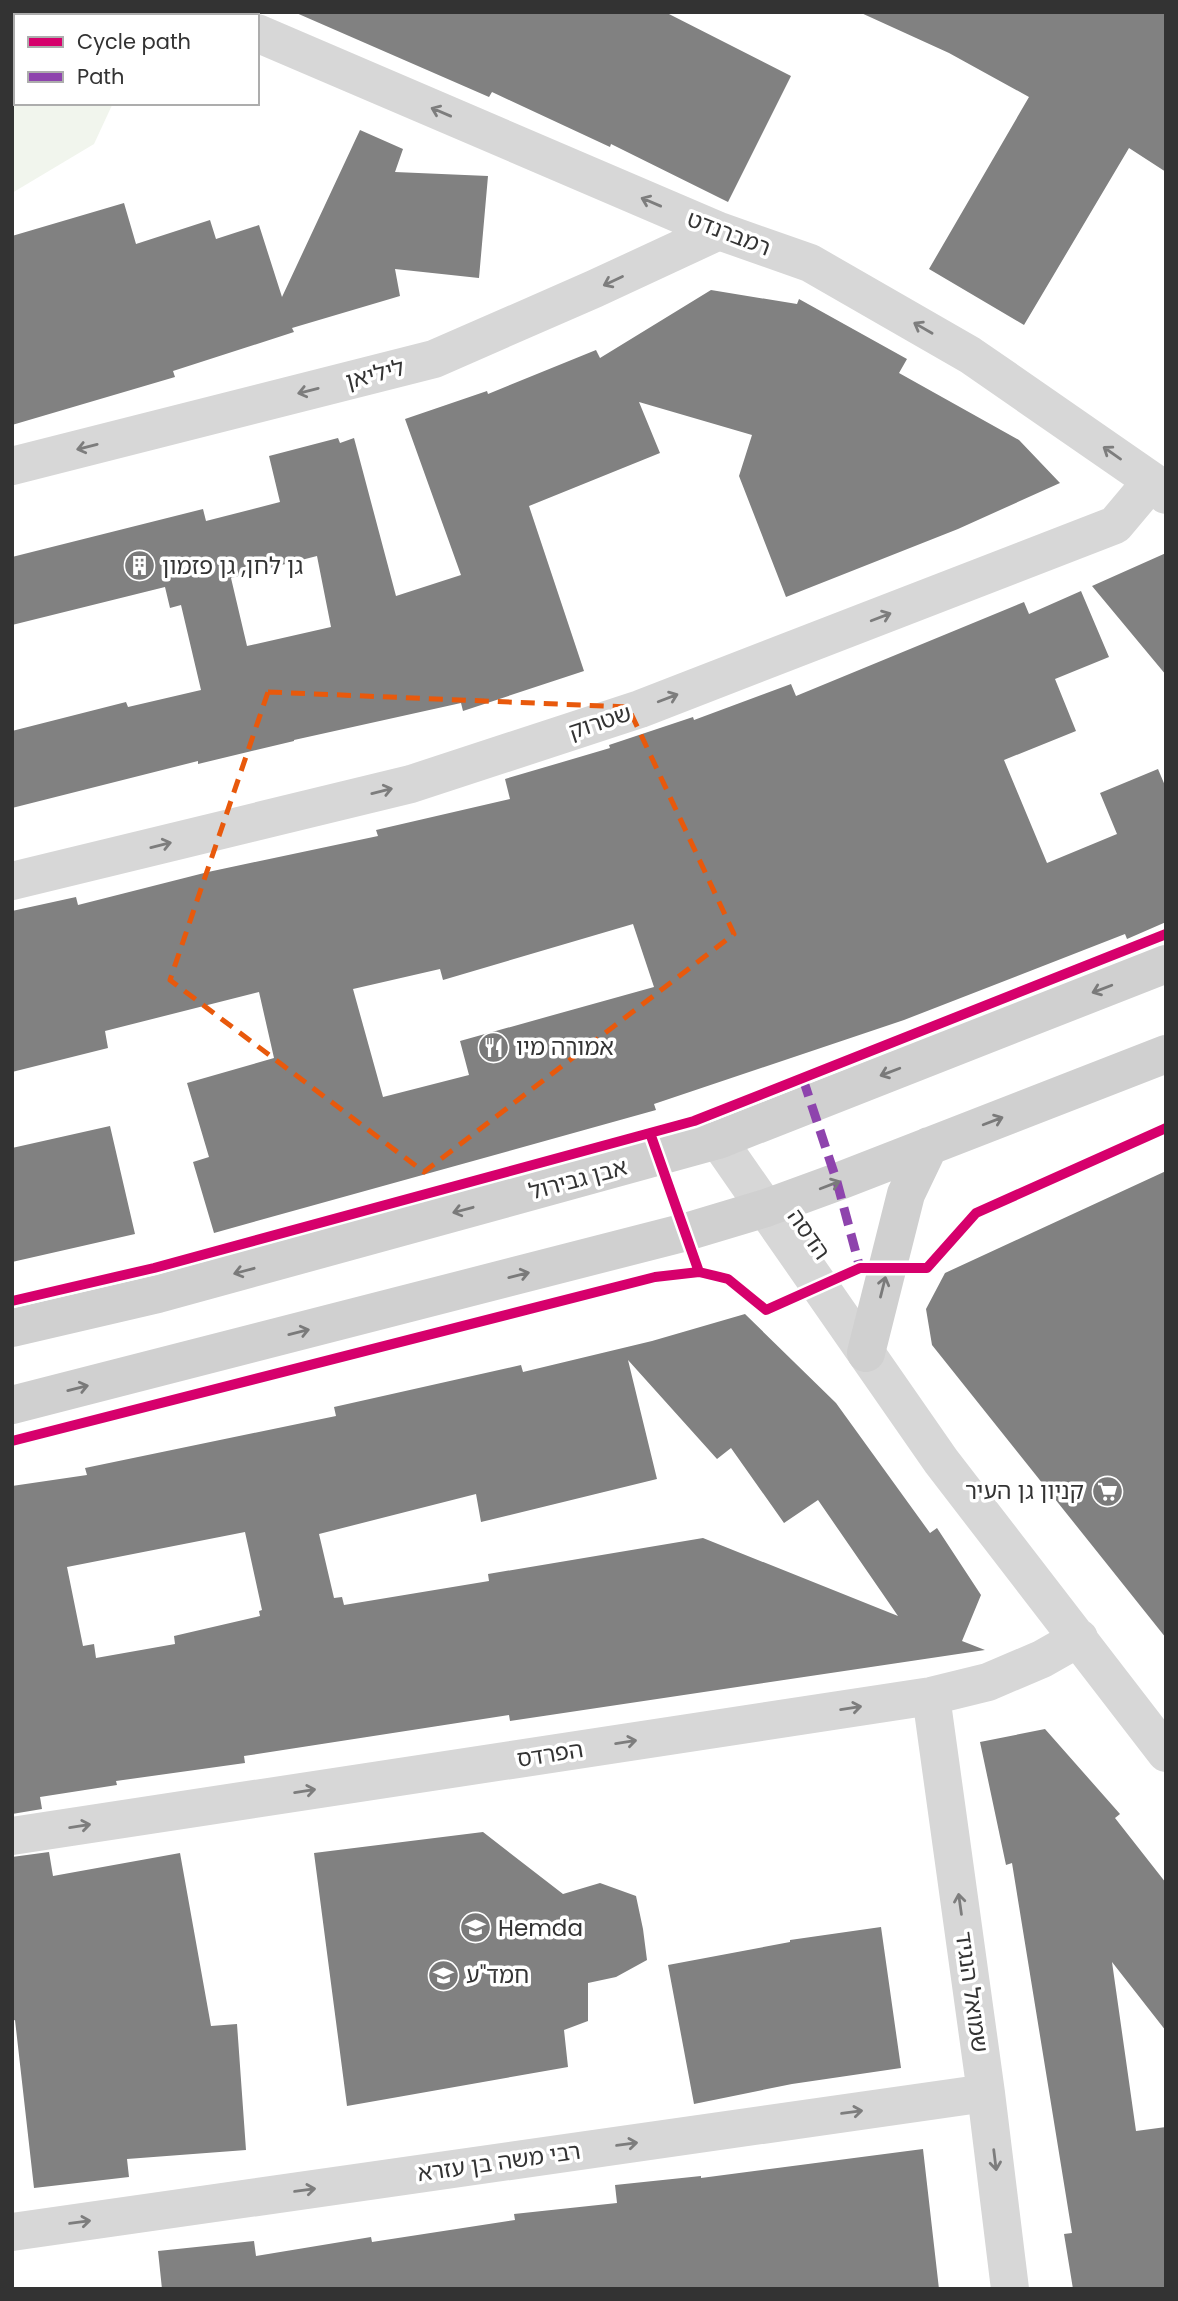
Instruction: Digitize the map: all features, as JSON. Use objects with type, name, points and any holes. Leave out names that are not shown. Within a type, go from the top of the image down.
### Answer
[{"type":"main road","name":"אבן גבירול","points":[[12,1328],[158,1294],[718,1140],[1166,964]]},
{"type":"main road","points":[[12,1405],[686,1232],[766,1208],[1166,1054]]},
{"type":"main road","points":[[866,1353],[906,1194],[929,1146]]},
{"type":"street","name":"רמברנדט","points":[[259,34],[719,231],[810,263],[970,355],[1159,488]]},
{"type":"street","name":"ליליאן","points":[[12,466],[434,359],[719,231]]},
{"type":"street","name":"שטרוק","points":[[12,881],[411,784],[640,709],[1115,525],[1159,488]]},
{"type":"street","name":"הדסה","points":[[718,1140],[941,1461],[1166,1754]]},
{"type":"street","name":"הפרדס","points":[[12,1836],[931,1696],[988,1682],[1042,1659],[1079,1638]]},
{"type":"street","name":"שמואל הנגיד","points":[[931,1696],[986,2092],[1010,2289]]},
{"type":"street","name":"רבי משה בן עזרא","points":[[12,2232],[986,2092]]},
{"type":"highlighted area","points":[[268,692],[628,707],[734,934],[424,1172],[170,980]]},
{"type":"shaded area","points":[[12,12],[57,12],[62,14],[14,14],[14,105],[112,105],[94,144],[12,193]]},
{"type":"building","points":[[294,12],[665,12],[791,76],[728,202],[611,144],[610,147],[492,92],[489,97]]},
{"type":"building","points":[[859,12],[1166,12],[1166,172],[1129,148],[1024,325],[929,269],[1029,97],[949,53]]},
{"type":"building","points":[[360,130],[403,149],[395,172],[488,176],[479,278],[395,269],[400,296],[292,328],[294,332],[173,371],[175,377],[12,425],[12,236],[124,203],[136,244],[210,220],[216,239],[259,225],[282,297]]},
{"type":"building","points":[[711,290],[797,304],[799,299],[907,359],[899,373],[1019,440],[1060,483],[958,529],[786,597],[739,476],[752,435],[639,402],[660,453],[529,506],[584,671],[463,711],[461,703],[198,764],[198,761],[12,808],[12,731],[126,702],[128,707],[201,690],[181,605],[170,608],[165,587],[12,625],[12,557],[203,509],[206,521],[280,502],[269,456],[338,438],[340,443],[354,438],[396,596],[461,575],[405,419],[487,391],[488,394],[596,350],[600,358]],"holes":[[[317,556],[331,627],[247,646],[231,578]]]},
{"type":"building","points":[[1166,553],[1166,675],[1092,586]]},
{"type":"building","points":[[1081,591],[1109,657],[1055,679],[1076,731],[1004,760],[1047,863],[1117,834],[1100,793],[1158,769],[1166,788],[1166,922],[1127,939],[1125,934],[904,1020],[654,1104],[656,1110],[214,1233],[193,1162],[209,1157],[187,1083],[274,1058],[259,992],[105,1031],[108,1048],[12,1072],[12,911],[76,897],[78,905],[208,872],[378,836],[376,830],[510,799],[505,779],[610,748],[609,745],[693,717],[694,720],[791,684],[796,696],[1024,602],[1029,614]],"holes":[[[633,924],[654,987],[460,1041],[469,1075],[383,1097],[353,989],[440,969],[443,980]]]},
{"type":"building","points":[[110,1126],[135,1234],[12,1262],[12,1148]]},
{"type":"building","name":"קניון גן העיר","points":[[1166,1171],[1166,1638],[932,1345],[926,1309],[945,1273]]},
{"type":"building","points":[[745,1314],[836,1403],[930,1533],[937,1528],[981,1595],[962,1641],[985,1650],[510,1721],[509,1715],[244,1756],[245,1763],[116,1781],[117,1785],[40,1797],[42,1809],[12,1814],[12,1486],[87,1475],[85,1468],[336,1416],[334,1407],[521,1365],[523,1372],[652,1341]],"holes":[[[628,1360],[717,1459],[731,1448],[784,1523],[818,1500],[898,1616],[703,1538],[488,1574],[489,1581],[344,1605],[342,1597],[334,1598],[319,1534],[476,1494],[481,1522],[657,1479]],[[245,1532],[262,1610],[259,1611],[260,1616],[174,1636],[175,1644],[96,1658],[94,1644],[83,1646],[67,1567]]]},
{"type":"building","points":[[1045,1729],[1120,1814],[1115,1818],[1166,1883],[1166,2031],[1112,1962],[1136,2131],[1166,2127],[1166,2289],[1073,2289],[1064,2234],[1072,2233],[1012,1863],[1006,1865],[980,1742]]},
{"type":"building","name":"Hemda","points":[[483,1832],[563,1894],[600,1883],[636,1896],[647,1960],[616,1977],[588,1983],[588,2021],[564,2030],[568,2067],[347,2106],[314,1853]]},
{"type":"building","points":[[49,1852],[53,1876],[180,1853],[211,2026],[237,2024],[246,2150],[127,2159],[129,2177],[34,2188],[15,2020],[12,2021],[12,1857]]},
{"type":"building","points":[[881,1927],[901,2068],[792,2084],[694,2104],[668,1965],[790,1940]]},
{"type":"building","points":[[923,2149],[939,2289],[162,2289],[158,2251],[254,2241],[256,2256],[371,2237],[372,2242],[515,2220],[514,2214],[617,2203],[615,2185],[701,2178]]},
{"type":"marked path","points":[[803,1079],[837,1182],[860,1268]]},
{"type":"cycle path","points":[[12,1301],[154,1268],[694,1121],[1166,934]]},
{"type":"cycle path","points":[[12,1441],[655,1277],[699,1272],[728,1279],[766,1310],[860,1268],[927,1268],[976,1213],[1166,1128]]},
{"type":"cycle path","points":[[650,1133],[699,1272]]},
{"type":"place","name":"גן לחן, גן פזמון","points":[[139,566]]},
{"type":"place","name":"אמורה מיו","points":[[493,1047]]},
{"type":"place","name":"קניון גן העיר","points":[[1107,1491]]},
{"type":"place","name":"Hemda","points":[[475,1928]]},
{"type":"place","name":"חמד\"ע","points":[[443,1975]]}]
